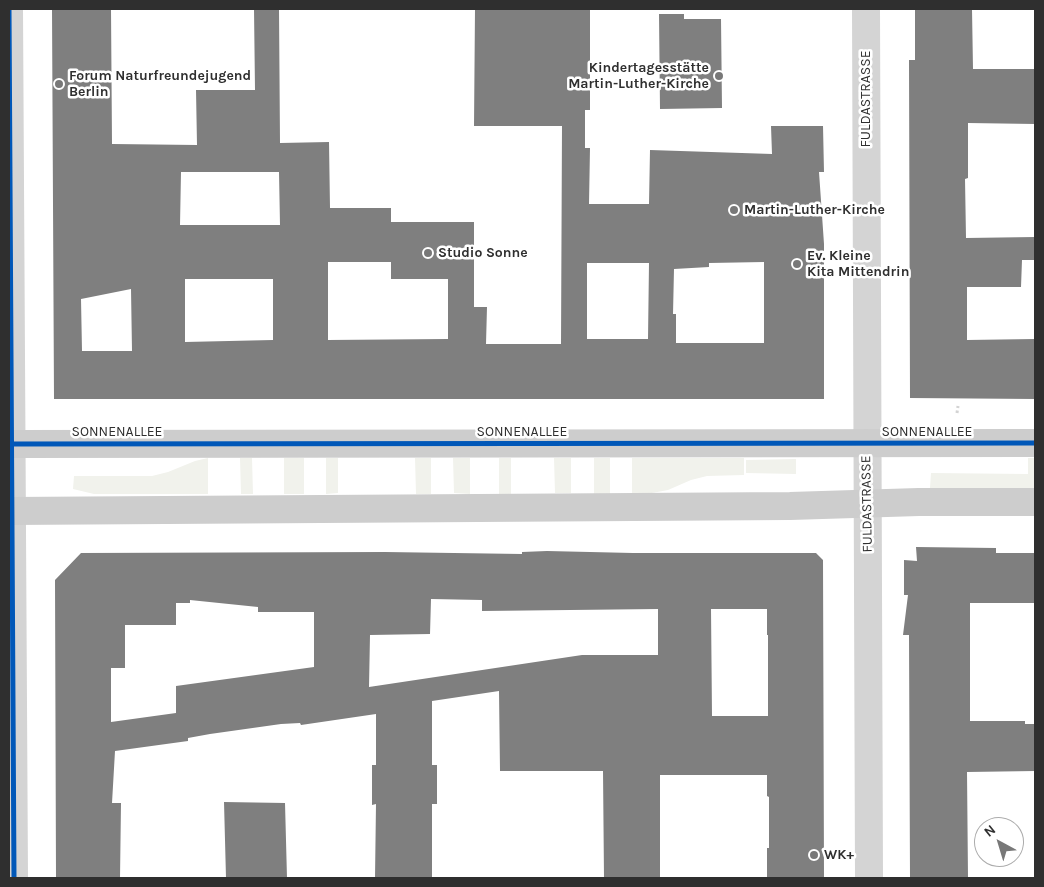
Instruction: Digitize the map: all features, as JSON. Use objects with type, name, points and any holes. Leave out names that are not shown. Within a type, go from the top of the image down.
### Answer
[{"type":"main road","name":"SONNENALLEE","points":[[10,444],[867,444],[1035,442]]},
{"type":"main road","points":[[10,511],[790,506],[868,503],[1035,502]]},
{"type":"street","points":[[9,9],[10,511],[14,878]]},
{"type":"street","name":"FULDASTRASSE","points":[[866,9],[869,878]]},
{"type":"path","points":[[957,413],[958,406]]},
{"type":"shaded area","points":[[208,458],[208,494],[94,494],[73,489],[74,476],[152,476]]},
{"type":"shaded area","points":[[240,458],[252,458],[253,494],[241,494]]},
{"type":"shaded area","points":[[284,458],[304,458],[304,494],[284,494]]},
{"type":"shaded area","points":[[326,458],[338,458],[338,493],[326,494]]},
{"type":"shaded area","points":[[415,458],[431,458],[431,494],[416,494]]},
{"type":"shaded area","points":[[453,458],[470,458],[470,494],[454,493]]},
{"type":"shaded area","points":[[499,458],[511,458],[511,494],[499,494]]},
{"type":"shaded area","points":[[554,458],[571,458],[571,493],[555,493]]},
{"type":"shaded area","points":[[594,458],[610,458],[610,494],[594,494]]},
{"type":"shaded area","points":[[632,458],[744,458],[744,475],[707,476],[691,480],[668,490],[632,494]]},
{"type":"shaded area","points":[[1028,458],[1035,458],[1035,488],[930,488],[931,473],[1028,474]]},
{"type":"shaded area","points":[[796,459],[796,474],[746,473],[746,460]]},
{"type":"building","points":[[52,9],[111,9],[112,144],[197,145],[196,90],[255,90],[254,9],[279,9],[280,143],[329,142],[330,208],[391,208],[391,222],[474,222],[474,307],[487,307],[486,344],[561,344],[562,126],[474,126],[475,9],[590,9],[590,110],[585,110],[585,148],[590,148],[589,204],[649,204],[650,150],[772,154],[771,126],[823,126],[824,172],[819,172],[824,244],[824,399],[54,399]],"holes":[[[181,172],[279,172],[280,225],[180,225]],[[328,262],[391,262],[391,279],[448,279],[448,339],[328,340]],[[764,262],[764,343],[676,343],[676,314],[673,314],[674,269],[709,267],[709,263]],[[587,263],[649,263],[648,339],[587,339]],[[185,279],[273,279],[273,340],[185,342]],[[131,289],[132,351],[82,351],[81,299]]]},
{"type":"building","points":[[915,9],[972,9],[973,69],[1035,69],[1035,124],[968,123],[968,178],[965,179],[966,238],[1035,237],[1035,260],[1022,260],[1021,287],[967,287],[967,340],[1035,339],[1035,399],[910,398],[909,60],[915,60]]},
{"type":"building","points":[[659,14],[684,14],[684,19],[721,19],[722,108],[660,109]]},
{"type":"building","points":[[916,547],[996,548],[996,553],[1035,553],[1035,603],[970,603],[970,721],[1025,721],[1025,724],[1035,724],[1035,771],[967,772],[968,878],[910,878],[909,635],[903,635],[908,595],[904,595],[904,560],[917,561]]},
{"type":"building","points":[[385,552],[522,554],[522,552],[816,553],[823,560],[824,878],[767,878],[769,797],[767,796],[767,775],[660,775],[660,878],[604,878],[603,771],[500,771],[499,691],[432,701],[432,765],[437,765],[437,804],[432,804],[432,878],[375,878],[376,804],[372,805],[372,765],[376,765],[376,714],[301,725],[300,723],[281,724],[210,734],[188,738],[188,741],[115,751],[112,803],[121,803],[120,878],[56,878],[55,580],[81,553]],"holes":[[[431,599],[482,600],[482,611],[658,609],[658,655],[582,655],[369,687],[370,635],[430,634]],[[190,600],[258,607],[258,612],[314,612],[314,667],[176,686],[176,713],[111,722],[111,668],[125,668],[125,625],[176,625],[176,603],[190,603]],[[711,609],[767,609],[768,716],[712,716]]]},
{"type":"building","points":[[224,802],[285,803],[287,878],[226,878]]},
{"type":"cycle path","points":[[9,9],[14,878]]},
{"type":"cycle path","points":[[9,444],[1035,443]]},
{"type":"place","name":"Kindertagesstätte Martin-Luther-Kirche","points":[[719,76]]},
{"type":"place","name":"Forum Naturfreundejugend Berlin","points":[[59,84]]},
{"type":"place","name":"Martin-Luther-Kirche","points":[[734,210]]},
{"type":"place","name":"Studio Sonne","points":[[428,253]]},
{"type":"place","name":"Ev. Kleine Kita Mittendrin","points":[[797,264]]},
{"type":"place","name":"WK+","points":[[814,855]]}]
